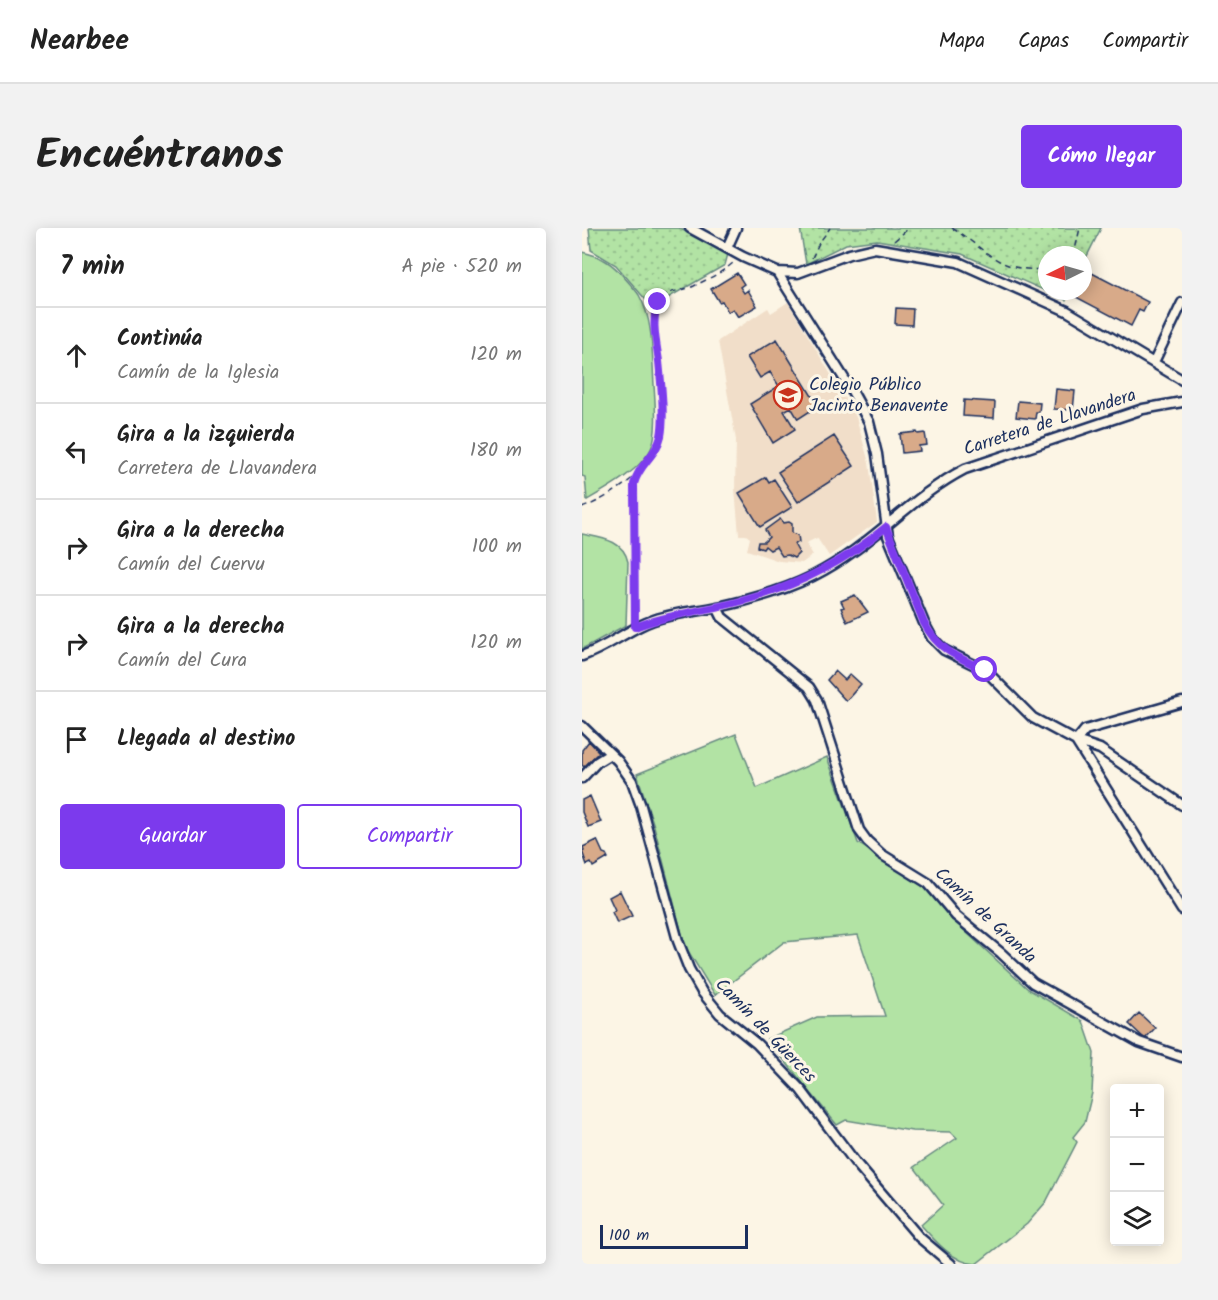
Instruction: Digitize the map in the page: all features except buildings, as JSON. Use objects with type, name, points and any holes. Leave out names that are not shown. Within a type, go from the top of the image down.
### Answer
[{"type":"street","points":[[690,228],[777,272],[798,273],[865,249],[890,250],[958,262],[1067,311],[1182,380]]},
{"type":"street","points":[[727,248],[736,228]]},
{"type":"street","points":[[777,272],[869,422],[877,454],[886,527],[932,638],[944,650],[985,670],[1033,718],[1076,741],[1100,749],[1182,805]]},
{"type":"street","points":[[1154,362],[1182,303]]},
{"type":"street","name":"Carretera de Llavandera","points":[[582,656],[606,645],[635,627],[663,617],[768,594],[814,576],[852,553],[916,501],[965,469],[1143,409],[1182,402]]},
{"type":"street","name":"Camín de Granda","points":[[717,607],[722,617],[809,687],[817,700],[859,830],[867,842],[881,854],[928,883],[956,916],[1033,983],[1139,1042],[1182,1057]]},
{"type":"street","points":[[1076,741],[1085,730],[1182,702]]},
{"type":"street","name":"Camín de Güerces","points":[[582,726],[618,761],[635,789],[678,941],[689,969],[702,992],[720,1014],[757,1044],[801,1090],[855,1162],[919,1237],[951,1264]]},
{"type":"street","points":[[1076,741],[1182,910]]},
{"type":"street","points":[[582,778],[597,762],[610,754]]},
{"type":"path","points":[[810,269],[813,254],[830,228]]},
{"type":"path","points":[[890,250],[891,244],[909,228]]},
{"type":"path","points":[[952,228],[989,257],[1003,264],[1019,269],[1038,269]]},
{"type":"path","points":[[1076,246],[1080,228]]},
{"type":"path","points":[[582,508],[614,492],[636,475],[655,452],[661,437],[660,374],[654,321],[658,302],[672,291],[692,287],[732,264],[737,253]]},
{"type":"path","points":[[635,627],[636,475]]},
{"type":"shaded area","points":[[788,302],[856,417],[869,463],[877,522],[829,556],[817,538],[806,543],[813,555],[802,563],[779,561],[747,550],[750,538],[746,535],[739,535],[735,489],[736,440],[718,341],[768,308],[771,313]]},
{"type":"green space","points":[[589,228],[679,228],[728,254],[725,265],[652,307],[616,265],[591,250]]},
{"type":"green space","points":[[800,228],[1101,228],[1092,246],[1038,246],[1038,288],[962,254],[877,240],[846,244],[806,264]]},
{"type":"green space","points":[[582,252],[600,258],[615,268],[637,293],[644,305],[651,339],[655,408],[653,443],[646,456],[623,478],[587,500],[585,477],[582,476]]},
{"type":"green space","points":[[582,534],[611,541],[622,549],[628,562],[626,625],[582,649]]},
{"type":"green space","points":[[736,734],[757,788],[827,757],[858,843],[925,888],[954,921],[1028,989],[1083,1021],[1094,1053],[1092,1093],[1085,1122],[1073,1137],[1077,1142],[1046,1202],[1027,1224],[976,1264],[953,1256],[921,1225],[943,1205],[914,1167],[957,1138],[951,1132],[912,1131],[846,1120],[837,1125],[767,1039],[817,1017],[885,1016],[858,935],[784,942],[715,995],[685,946],[654,826],[637,774]]},
{"type":"place","name":"Colegio Público Jacinto Benavente","points":[[788,395]]},
{"type":"route","points":[[658,302],[654,311],[654,321],[660,374],[662,423],[661,437],[655,452],[636,475],[634,484],[635,627],[663,617],[717,607],[787,588],[814,576],[852,553],[886,527],[932,638],[944,650],[985,670]]}]
